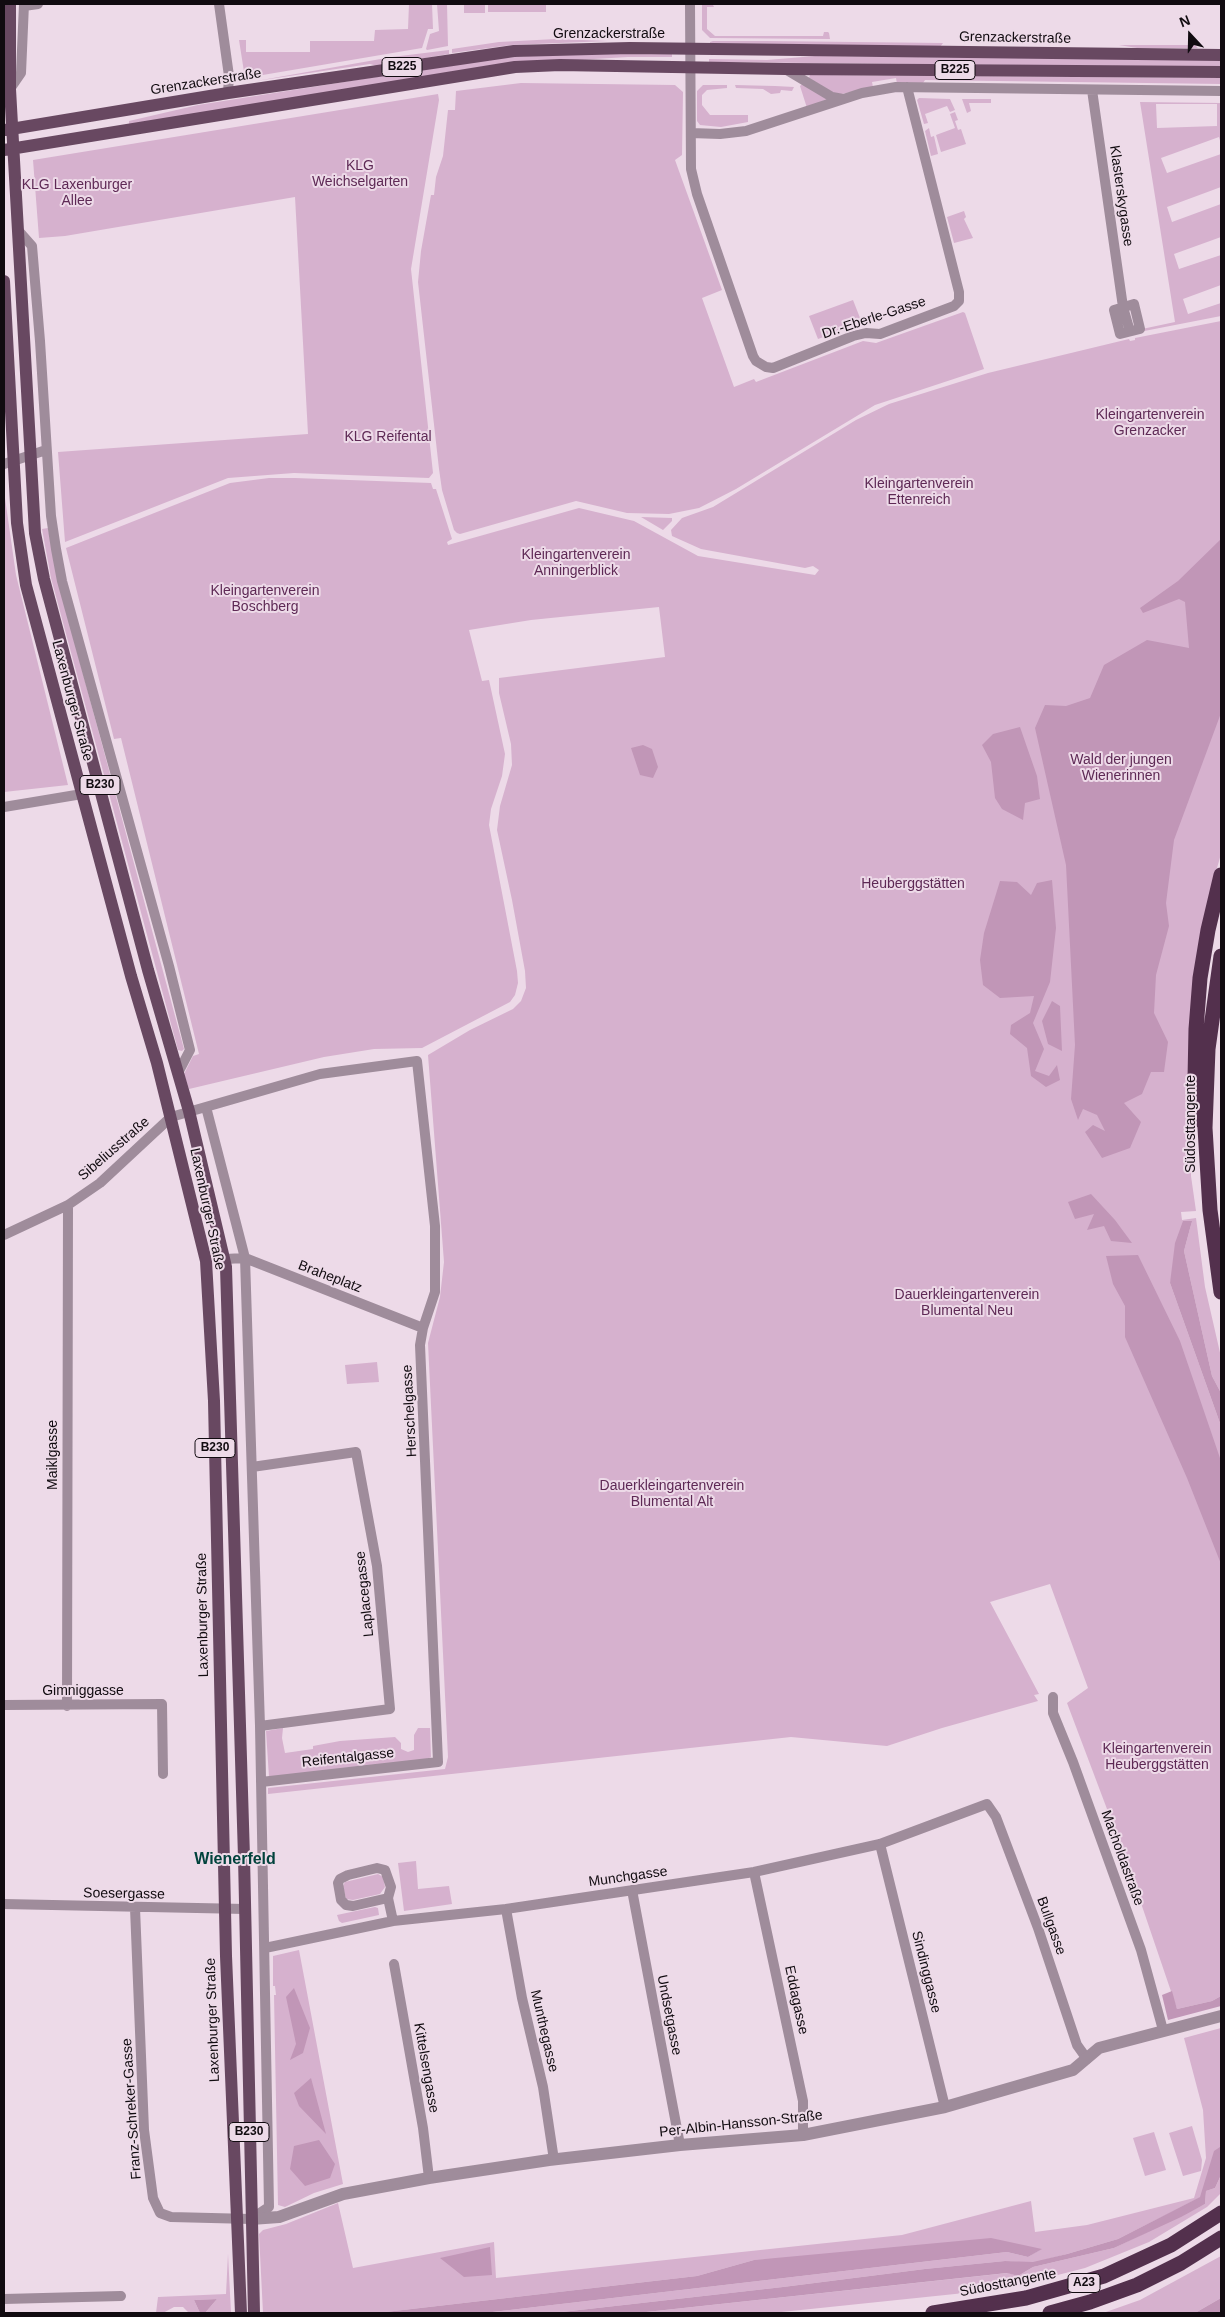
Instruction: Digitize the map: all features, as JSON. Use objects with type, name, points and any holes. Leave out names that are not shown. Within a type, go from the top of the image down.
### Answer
[{"type":"highway","points":[[1206,1170],[1194,1092],[1196,1029],[1200,978],[1208,930],[1221,875]]},
{"type":"highway","name":"Südosttangente","points":[[1221,956],[1208,1048],[1206,1119],[1206,1170],[1221,1292]]},
{"type":"highway","name":"Südosttangente","points":[[933,2313],[1026,2298],[1104,2276],[1171,2246],[1221,2213]]},
{"type":"highway","name":"A23","points":[[1050,2313],[1090,2302],[1137,2285],[1181,2264],[1221,2238]]},
{"type":"main road","name":"Laxenburger Straße","points":[[10,4],[8,150],[17,229],[32,456],[35,533],[44,579],[189,1111],[225,1259],[254,2313]]},
{"type":"main road","name":"Grenzackerstraße","points":[[8,130],[228,93],[514,51],[690,49],[1221,55]]},
{"type":"main road","name":"B225","points":[[8,150],[515,67],[560,64],[785,69],[1221,72]]},
{"type":"main road","name":"Laxenburger Straße","points":[[4,281],[9,463],[26,585],[171,1117],[206,1262],[214,1401],[224,1909],[240,2313]]},
{"type":"street","points":[[10,89],[21,73],[24,5],[38,4]]},
{"type":"street","points":[[219,4],[229,76],[228,93]]},
{"type":"street","points":[[690,4],[691,133],[720,134],[746,131],[843,99],[880,89],[907,86],[1221,91]]},
{"type":"street","points":[[785,69],[832,97],[843,99]]},
{"type":"street","name":"Dr.-Eberle-Gasse","points":[[691,133],[690,148],[693,178],[753,356],[760,364],[773,368],[854,336],[883,332],[954,306],[959,301],[959,292],[907,86]]},
{"type":"street","name":"Klasterskygasse","points":[[1092,90],[1123,307],[1129,328]]},
{"type":"street","name":"Laxenburger Straße","points":[[17,229],[32,246],[51,516],[62,581],[169,966],[190,1050],[178,1074]]},
{"type":"street","points":[[9,463],[46,450]]},
{"type":"street","points":[[4,807],[82,794]]},
{"type":"street","name":"Sibeliusstraße","points":[[4,1235],[68,1205],[100,1183],[171,1117],[320,1074],[417,1061]]},
{"type":"street","name":"Herschelgasse","points":[[417,1061],[435,1226],[435,1292],[423,1328],[420,1345],[438,1762]]},
{"type":"street","name":"Laxenburger Straße","points":[[206,1107],[245,1258],[260,1726],[269,2207],[251,2219]]},
{"type":"street","name":"Maiklgasse","points":[[67,1706],[68,1205]]},
{"type":"street","name":"Braheplatz","points":[[225,1259],[245,1258],[423,1328]]},
{"type":"street","name":"Laplacegasse","points":[[252,1467],[356,1452],[376,1557],[390,1709],[260,1726]]},
{"type":"street","name":"Macholdastraße","points":[[1053,1697],[1053,1714],[1073,1762],[1141,1950],[1163,2030]]},
{"type":"street","name":"Gimniggasse","points":[[4,1705],[162,1704],[164,1774]]},
{"type":"street","name":"Reifentalgasse","points":[[261,1782],[438,1762]]},
{"type":"street","name":"Munchgasse","points":[[265,1948],[393,1922],[506,1909],[754,1872],[880,1844],[987,1804]]},
{"type":"street","name":"Bullgasse","points":[[987,1804],[996,1818],[1038,1928],[1077,2044],[1087,2059]]},
{"type":"street","name":"Sindinggasse","points":[[880,1844],[945,2107]]},
{"type":"street","points":[[388,1898],[349,1906],[341,1900],[338,1883],[346,1876],[382,1868],[388,1875],[391,1887],[388,1898],[393,1922]]},
{"type":"street","name":"Eddagasse","points":[[754,1872],[803,2101],[803,2135]]},
{"type":"street","name":"Undsetgasse","points":[[632,1890],[680,2145]]},
{"type":"street","name":"Soesergasse","points":[[4,1904],[244,1909]]},
{"type":"street","name":"Franz-Schreker-Gasse","points":[[135,1908],[144,2130],[153,2198],[160,2213],[171,2217],[251,2219]]},
{"type":"street","name":"Munthegasse","points":[[506,1909],[522,1998],[543,2087],[554,2160]]},
{"type":"street","name":"Kittelsengasse","points":[[394,1964],[423,2128],[428,2178]]},
{"type":"street","name":"Per-Albin-Hansson-Straße","points":[[251,2219],[278,2216],[343,2194],[428,2178],[680,2145],[803,2135],[945,2107],[1073,2070],[1099,2048],[1221,2016]]},
{"type":"street","points":[[4,2299],[121,2296]]},
{"type":"green space","points":[[409,4],[432,4],[433,29],[428,29],[422,48],[245,78],[239,40],[246,40],[246,52],[310,52],[310,41],[374,41],[375,30],[408,29]]},
{"type":"green space","points":[[437,4],[447,4],[448,46],[427,50],[430,34],[439,31]]},
{"type":"green space","points":[[464,4],[485,4],[485,13],[464,13]]},
{"type":"green space","points":[[488,4],[546,4],[546,12],[488,12]]},
{"type":"green space","points":[[702,4],[713,5],[714,7],[707,7],[707,29],[715,36],[823,36],[824,32],[828,32],[830,39],[710,38],[702,30]]},
{"type":"green space","points":[[556,39],[608,41],[511,45],[452,53],[452,49],[499,42]]},
{"type":"green space","points":[[713,41],[943,43],[940,47],[710,44]]},
{"type":"green space","points":[[1119,45],[1195,45],[1198,48],[1137,48]]},
{"type":"green space","points":[[449,50],[449,54],[377,66],[370,64],[256,81],[392,57]]},
{"type":"green space","points":[[567,53],[672,54],[672,57],[628,57],[493,65],[129,125],[129,121],[198,105],[490,59]]},
{"type":"green space","points":[[815,56],[1221,60],[1221,67],[709,62],[709,59],[767,60]]},
{"type":"green space","points":[[810,75],[1221,78],[1221,84],[925,80],[923,83],[897,84],[896,78],[872,82],[873,87],[837,95],[809,78]]},
{"type":"green space","points":[[521,83],[675,85],[683,92],[682,155],[675,160],[722,290],[702,298],[734,387],[754,379],[756,382],[863,341],[876,343],[963,312],[965,313],[984,369],[875,405],[736,489],[699,508],[669,514],[627,513],[576,501],[460,534],[457,533],[454,530],[442,490],[439,469],[418,282],[421,251],[431,195],[434,195],[436,177],[443,156],[448,110],[455,110],[456,91]]},
{"type":"green space","points":[[802,84],[828,99],[807,108],[800,86]]},
{"type":"green space","points":[[703,85],[727,85],[727,88],[707,90],[702,95],[702,105],[710,115],[748,115],[748,122],[721,127],[700,125],[697,121],[697,91]]},
{"type":"green space","points":[[735,85],[794,87],[792,91],[781,90],[780,93],[771,94],[763,89],[736,88]]},
{"type":"green space","points":[[438,94],[439,100],[411,269],[433,473],[429,478],[294,473],[228,478],[65,542],[58,452],[308,434],[295,197],[65,236],[39,238],[33,160]]},
{"type":"green space","points":[[919,98],[950,99],[955,110],[950,112],[947,106],[925,114],[928,123],[924,124],[917,100]]},
{"type":"green space","points":[[962,99],[991,99],[991,103],[969,103],[971,111],[967,113]]},
{"type":"green space","points":[[1140,102],[1221,103],[1221,144],[1219,137],[1161,158],[1167,173],[1221,154],[1221,187],[1167,207],[1172,222],[1221,204],[1221,237],[1174,254],[1179,269],[1221,255],[1221,285],[1183,299],[1188,314],[1221,303],[1221,316],[1134,333],[1142,329],[1175,322]],"holes":[[[1156,104],[1217,104],[1217,126],[1157,128]]]},
{"type":"green space","points":[[955,112],[958,120],[955,121],[958,130],[961,129],[966,144],[941,152],[936,135],[955,128],[950,114]]},
{"type":"green space","points":[[929,128],[931,137],[934,136],[938,154],[931,156],[925,131]]},
{"type":"green space","points":[[964,211],[966,217],[964,219],[973,238],[954,243],[947,217]]},
{"type":"green space","points":[[853,300],[862,323],[818,339],[809,316]]},
{"type":"green space","points":[[1221,321],[1221,854],[1213,882],[1189,1028],[1191,1176],[1196,1211],[1181,1212],[1182,1220],[1196,1218],[1205,1287],[1221,1357],[1221,1393],[1212,1376],[1184,1251],[1192,1221],[1170,1283],[1221,1426],[1221,1996],[1212,2001],[1177,2009],[1127,1862],[1067,1703],[1088,1688],[1050,1584],[990,1602],[1039,1694],[1034,1695],[1038,1701],[942,1728],[887,1746],[791,1737],[268,1794],[268,1788],[445,1769],[448,1757],[428,1343],[440,1297],[444,1262],[428,1055],[470,1030],[513,1009],[521,1001],[526,988],[525,971],[512,900],[497,830],[500,806],[512,765],[511,744],[499,693],[499,678],[665,657],[659,607],[531,620],[469,630],[482,681],[489,680],[505,754],[502,776],[491,809],[489,825],[517,971],[518,983],[515,995],[510,1002],[422,1048],[374,1049],[324,1057],[189,1089],[184,1074],[193,1056],[199,1054],[121,738],[114,739],[66,548],[230,483],[269,478],[295,478],[431,483],[433,489],[436,489],[452,539],[447,542],[448,545],[579,508],[634,521],[698,556],[815,575],[819,570],[813,566],[805,568],[701,549],[672,536],[671,530],[682,518],[713,507],[856,420],[889,404],[988,373],[1129,339],[1130,341],[1135,340],[1135,338]]},
{"type":"green space","points":[[4,491],[16,575],[68,785],[4,792]]},
{"type":"green space","points":[[641,517],[672,518],[672,521],[663,530]]},
{"type":"green space","points":[[48,528],[57,577],[184,1049],[182,1051],[178,1050],[51,578],[42,529]]},
{"type":"green space","name":"Wald der jungen Wienerinnen","points":[[1221,539],[1221,713],[1174,840],[1166,903],[1169,926],[1156,975],[1154,1013],[1168,1042],[1164,1072],[1151,1072],[1142,1094],[1124,1103],[1141,1122],[1130,1148],[1102,1158],[1085,1132],[1093,1125],[1105,1131],[1097,1115],[1083,1109],[1078,1120],[1071,1099],[1075,1045],[1066,865],[1035,728],[1045,705],[1066,706],[1090,698],[1104,665],[1147,640],[1189,648],[1185,602],[1179,599],[1143,613],[1140,608],[1178,581]]},
{"type":"green space","points":[[1020,727],[1037,776],[1040,799],[1025,803],[1023,820],[1002,809],[995,798],[991,762],[982,745],[993,734]]},
{"type":"green space","points":[[643,745],[652,749],[658,767],[653,778],[640,775],[631,748]]},
{"type":"green space","points":[[1052,880],[1056,928],[1050,982],[1033,1023],[1044,1049],[1035,1071],[1049,1076],[1057,1065],[1060,1080],[1046,1087],[1031,1076],[1027,1048],[1010,1034],[1011,1025],[1030,1013],[1034,996],[1000,998],[983,985],[980,960],[984,933],[1000,881],[1017,882],[1031,895],[1037,883]]},
{"type":"green space","points":[[1052,1001],[1060,1006],[1062,1051],[1048,1044],[1042,1021]]},
{"type":"green space","points":[[1091,1194],[1115,1220],[1132,1243],[1111,1241],[1104,1226],[1087,1230],[1094,1214],[1075,1219],[1068,1202]]},
{"type":"green space","points":[[1183,1221],[1192,1221],[1184,1251],[1212,1376],[1221,1393],[1221,1426],[1170,1283],[1175,1243]]},
{"type":"green space","points":[[1138,1255],[1180,1341],[1221,1461],[1221,1564],[1187,1478],[1125,1337],[1125,1306],[1113,1284],[1106,1256]]},
{"type":"green space","points":[[377,1362],[379,1382],[347,1384],[345,1365]]},
{"type":"green space","points":[[283,1728],[282,1738],[285,1753],[313,1749],[313,1746],[340,1741],[395,1737],[401,1743],[401,1749],[408,1752],[414,1750],[414,1735],[418,1728],[430,1728],[431,1757],[269,1777],[266,1731]]},
{"type":"green space","points":[[416,1861],[418,1889],[449,1886],[452,1904],[404,1911],[398,1863]]},
{"type":"green space","points":[[378,1874],[383,1877],[385,1887],[380,1894],[353,1900],[346,1899],[343,1886],[345,1882]]},
{"type":"green space","points":[[378,1908],[379,1915],[342,1923],[337,1915]]},
{"type":"green space","points":[[299,1950],[343,2184],[314,2193],[285,2207],[278,2205],[274,1995],[276,1995],[275,1986],[273,1986],[273,1956]]},
{"type":"green space","points":[[294,1988],[310,2028],[303,2053],[290,2060],[296,2044],[286,1997]]},
{"type":"green space","points":[[1172,1991],[1177,2009],[1212,2001],[1221,1996],[1221,2006],[1168,2020],[1162,1995]]},
{"type":"green space","points":[[1221,2028],[1221,2156],[1220,2148],[1201,2197],[1118,2239],[1033,2263],[1005,2261],[925,2269],[553,2313],[484,2313],[1007,2252],[1028,2257],[1041,2249],[754,2260],[697,2276],[377,2313],[263,2313],[259,2234],[263,2230],[286,2224],[338,2203],[353,2268],[494,2242],[496,2278],[902,2235],[1031,2201],[1035,2232],[1087,2225],[1194,2198],[1206,2158],[1203,2110],[1184,2038]]},
{"type":"green space","points":[[311,2078],[326,2134],[299,2106],[294,2093]]},
{"type":"green space","points":[[1192,2126],[1202,2160],[1201,2171],[1183,2176],[1169,2133]]},
{"type":"green space","points":[[1154,2132],[1166,2170],[1145,2176],[1133,2138]]},
{"type":"green space","points":[[319,2140],[335,2164],[330,2178],[305,2186],[290,2169],[294,2146]]},
{"type":"green space","points":[[1220,2147],[1221,2175],[1215,2188],[1206,2191],[1205,2204],[1114,2248],[1033,2267],[1018,2276],[1007,2273],[637,2313],[553,2313],[925,2269],[1005,2261],[1033,2262],[1067,2254],[1118,2239],[1200,2197],[1214,2151]]},
{"type":"green space","points":[[1221,2175],[1221,2193],[1207,2207],[1149,2242],[1085,2268],[1003,2289],[772,2313],[637,2313],[1008,2273],[1018,2276],[1033,2267],[1114,2248],[1205,2204],[1206,2191],[1215,2188]]},
{"type":"green space","points":[[991,2238],[1042,2249],[1028,2257],[1007,2252],[484,2313],[377,2313],[697,2276],[754,2260]]},
{"type":"green space","points":[[490,2247],[492,2275],[464,2277],[440,2258]]},
{"type":"green space","points":[[228,2254],[231,2313],[205,2313],[217,2299],[194,2300],[200,2313],[189,2313],[183,2307],[174,2307],[163,2313],[156,2313],[158,2297],[226,2294]]},
{"type":"green space","points":[[1221,2256],[1221,2298],[1195,2313],[1103,2313],[1140,2300]]},
{"type":"green space","points":[[1221,2298],[1221,2313],[1195,2313]]},
{"type":"green space","points":[[217,2299],[205,2313],[200,2313],[194,2300]]},
{"type":"district","name":"Wienerfeld","points":[[235,1860]]},
{"type":"park label","name":"KLG Weichselgarten","points":[[360,174]]},
{"type":"park label","name":"KLG Laxenburger Allee","points":[[77,194]]},
{"type":"park label","name":"Kleingartenverein Grenzacker","points":[[1150,424]]},
{"type":"park label","name":"KLG Reifental","points":[[388,437]]},
{"type":"park label","name":"Kleingartenverein Ettenreich","points":[[919,492]]},
{"type":"park label","name":"Kleingartenverein Anningerblick","points":[[576,564]]},
{"type":"park label","name":"Kleingartenverein Boschberg","points":[[265,600]]},
{"type":"park label","name":"Heuberggstätten","points":[[913,884]]},
{"type":"park label","name":"Dauerkleingartenverein Blumental Neu","points":[[967,1304]]},
{"type":"park label","name":"Dauerkleingartenverein Blumental Alt","points":[[672,1494]]},
{"type":"park label","name":"Kleingartenverein Heuberggstätten","points":[[1157,1758]]}]
